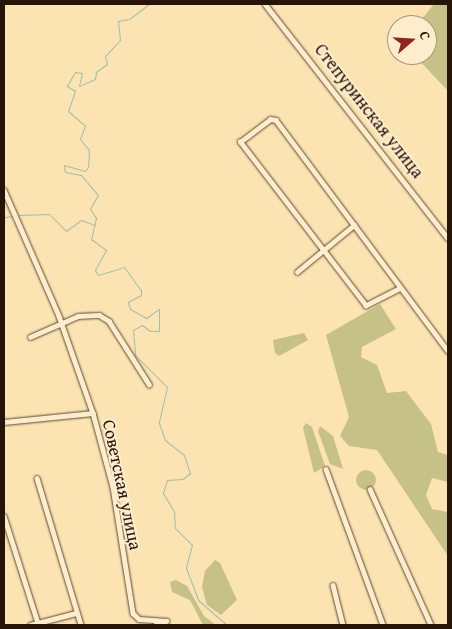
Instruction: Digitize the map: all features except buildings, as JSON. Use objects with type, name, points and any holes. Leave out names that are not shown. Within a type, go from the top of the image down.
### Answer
[{"type":"street","name":"Степуринская улица","points":[[265,4],[448,238]]},
{"type":"street","points":[[399,289],[366,306],[240,142],[274,119],[354,225],[399,289],[448,351]]},
{"type":"street","points":[[4,190],[61,324],[93,413]]},
{"type":"street","points":[[297,272],[354,225]]},
{"type":"street","points":[[30,337],[88,313],[109,321],[149,384]]},
{"type":"street","name":"Советская улица","points":[[4,422],[93,413],[113,487],[133,613],[138,619],[167,623]]},
{"type":"street","points":[[326,470],[383,625]]},
{"type":"street","points":[[37,478],[70,577],[76,613],[81,625]]},
{"type":"street","points":[[370,489],[431,625]]},
{"type":"street","points":[[4,516],[38,623]]},
{"type":"street","points":[[333,585],[343,625]]},
{"type":"street","points":[[30,625],[76,613]]},
{"type":"street","points":[[155,625],[167,623]]},
{"type":"shaded area","points":[[434,4],[448,4],[447,90],[423,65],[437,65],[437,15],[425,15]]},
{"type":"shaded area","points":[[380,304],[396,329],[362,347],[361,357],[377,365],[387,393],[406,391],[431,424],[438,452],[448,455],[448,482],[432,478],[426,495],[432,509],[448,512],[448,556],[377,450],[349,446],[340,436],[349,417],[326,335]]},
{"type":"shaded area","points":[[304,333],[308,340],[279,356],[275,353],[273,340]]},
{"type":"shaded area","points":[[306,423],[312,427],[325,466],[314,473],[303,428]]},
{"type":"shaded area","points":[[320,426],[333,436],[343,469],[330,464],[318,431]]},
{"type":"shaded area","points":[[366,470],[373,473],[376,480],[373,487],[366,490],[359,487],[356,480],[359,473]]},
{"type":"shaded area","points":[[215,560],[220,563],[237,600],[221,615],[207,605],[202,587],[205,571]]},
{"type":"shaded area","points":[[176,580],[187,586],[204,616],[216,625],[203,625],[190,600],[172,592],[170,582]]},
{"type":"waterway","points":[[149,4],[129,19],[118,21],[120,40],[105,56],[107,64],[96,72],[95,79],[79,86],[82,73],[75,72],[67,86],[75,91],[68,111],[85,126],[80,139],[89,150],[88,167],[85,171],[64,165],[65,172],[81,175],[98,195],[90,209],[96,218],[91,239],[106,250],[95,270],[98,275],[124,267],[141,290],[141,295],[128,302],[130,309],[146,318],[159,309],[159,331],[150,331],[142,325],[133,330],[135,355],[167,387],[159,423],[165,440],[184,455],[190,473],[183,479],[167,480],[163,493],[174,511],[175,528],[192,545],[186,568],[198,600],[227,625]]},
{"type":"waterway","points":[[19,215],[49,214],[66,231],[81,220],[95,225]]},
{"type":"waterway","points":[[4,217],[13,216]]},
{"type":"waterway","points":[[4,217],[4,223]]}]
